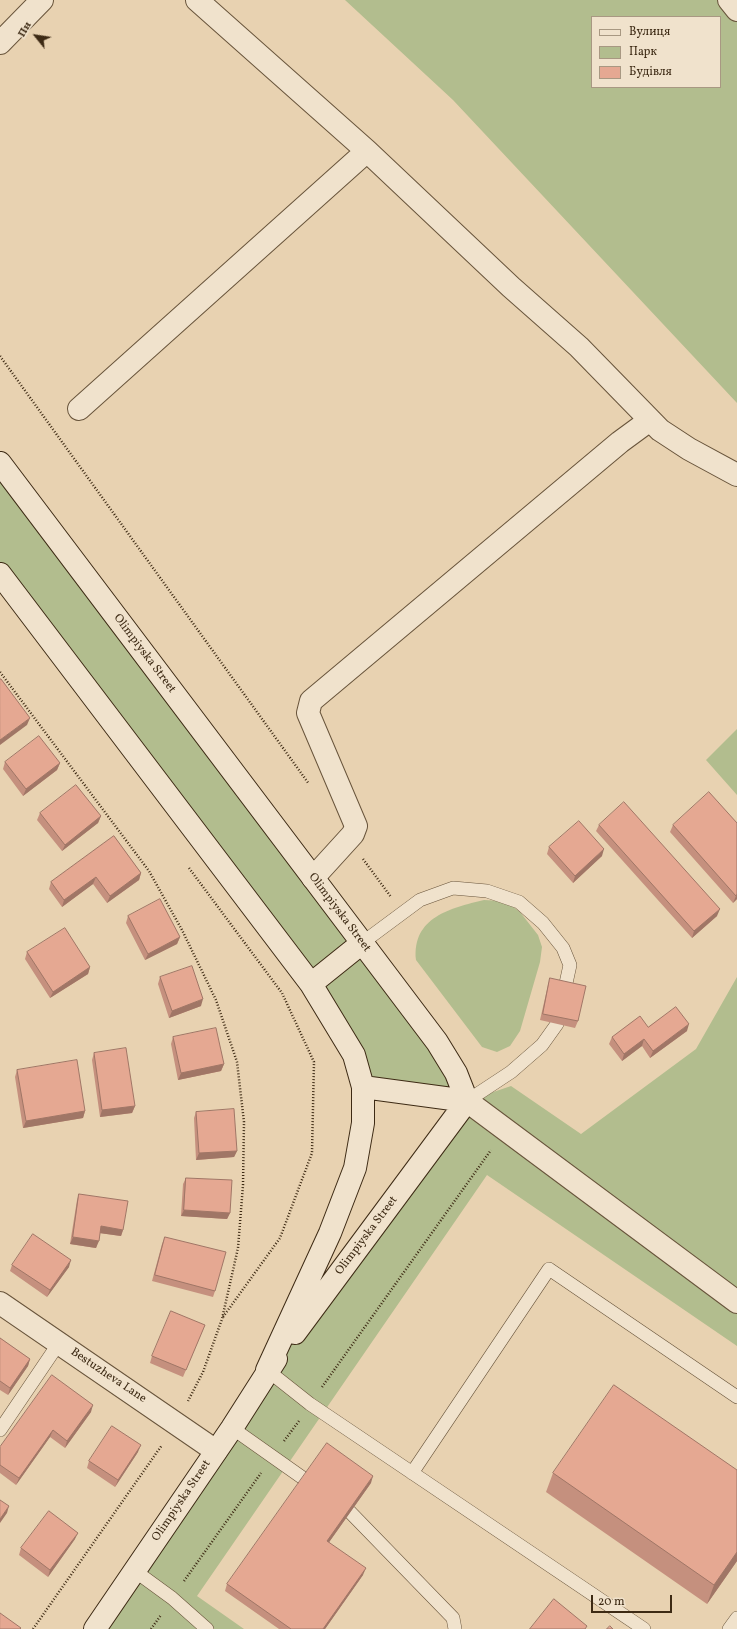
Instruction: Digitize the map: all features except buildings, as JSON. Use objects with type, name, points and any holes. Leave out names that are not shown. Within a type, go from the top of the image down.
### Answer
[{"type":"main road","points":[[0,43],[42,0]]},
{"type":"main road","points":[[197,0],[367,152],[511,287],[579,347],[660,430],[689,449],[737,475]]},
{"type":"main road","points":[[729,0],[737,10]]},
{"type":"main road","points":[[79,409],[367,152]]},
{"type":"main road","points":[[313,878],[348,838],[356,826],[308,713],[311,701],[620,442],[650,420]]},
{"type":"main road","name":"Olimpiyska Street","points":[[0,463],[437,1042],[456,1073],[467,1101],[267,1370],[232,1428],[95,1629]]},
{"type":"main road","name":"Olimpiyska Street","points":[[0,574],[311,984],[354,1055],[363,1087],[363,1123],[355,1168],[330,1233],[267,1370]]},
{"type":"main road","points":[[311,984],[362,943]]},
{"type":"main road","points":[[363,1087],[467,1101],[737,1302]]},
{"type":"main road","name":"Bestuzheva Lane","points":[[0,1303],[178,1423],[216,1451]]},
{"type":"lane","points":[[362,943],[420,900],[453,888],[487,891],[519,902],[542,923],[563,948],[570,965],[557,1024],[542,1045],[503,1078],[467,1101]]},
{"type":"lane","points":[[412,1473],[549,1269],[737,1397]]},
{"type":"lane","points":[[0,1430],[59,1343]]},
{"type":"lane","points":[[267,1370],[310,1404],[644,1629]]},
{"type":"lane","points":[[232,1428],[272,1458],[305,1478],[350,1512],[453,1618],[455,1629]]},
{"type":"lane","points":[[135,1571],[172,1598],[207,1629]]},
{"type":"lane","points":[[729,1629],[737,1618]]},
{"type":"path","points":[[0,356],[311,787]]},
{"type":"path","points":[[0,672],[148,871],[182,930],[216,1000],[236,1062],[244,1122],[243,1185],[238,1248],[222,1319],[203,1372],[178,1423],[34,1629]]},
{"type":"path","points":[[348,838],[402,913]]},
{"type":"path","points":[[188,867],[282,993],[314,1062],[312,1153],[280,1238],[222,1319]]},
{"type":"path","points":[[150,1629],[506,1129]]},
{"type":"green space","points":[[345,0],[737,0],[737,403],[453,100]]},
{"type":"green space","points":[[0,463],[467,1101],[363,1087],[354,1055],[0,574]]},
{"type":"green space","points":[[737,729],[737,795],[706,760]]},
{"type":"green space","points":[[484,900],[502,901],[508,903],[520,912],[538,935],[542,947],[540,962],[520,1031],[510,1046],[497,1052],[482,1047],[416,960],[416,945],[420,934],[427,924],[447,911]]},
{"type":"green space","points":[[737,977],[737,1346],[487,1175],[197,1596],[244,1629],[95,1629],[267,1370],[467,1101],[511,1086],[581,1134],[696,1049]]}]
